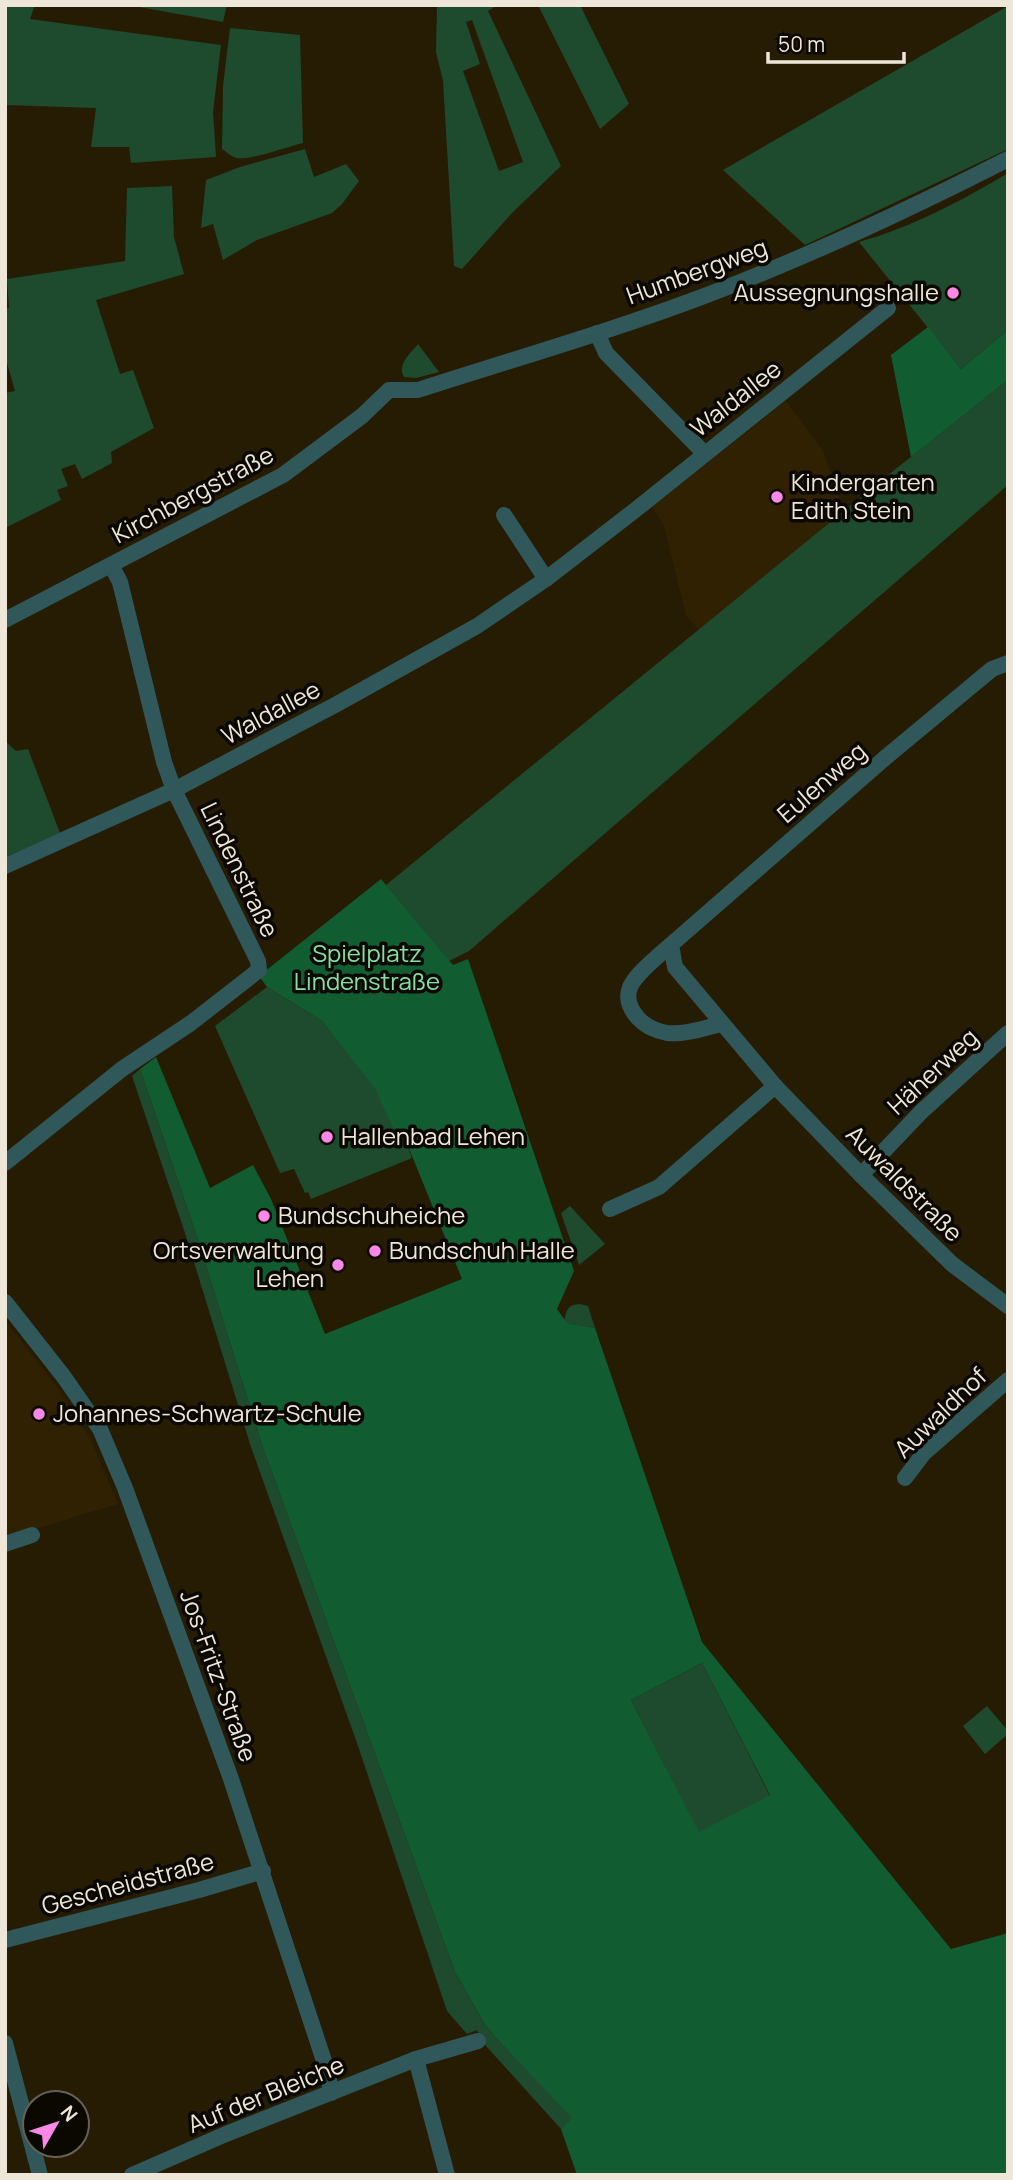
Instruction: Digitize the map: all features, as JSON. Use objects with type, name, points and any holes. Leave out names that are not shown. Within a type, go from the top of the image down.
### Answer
[{"type":"street","name":"Humbergweg","points":[[389,390],[418,390],[705,295],[812,253],[1008,159]]},
{"type":"street","name":"Waldallee","points":[[5,866],[174,790],[477,626],[546,579],[634,511],[888,308]]},
{"type":"street","points":[[597,332],[606,353],[704,453]]},
{"type":"street","name":"Kirchbergstraße","points":[[5,620],[283,475],[362,416],[389,390]]},
{"type":"street","points":[[504,514],[546,579]]},
{"type":"street","name":"Lindenstraße","points":[[5,1163],[122,1069],[191,1023],[259,970],[258,961],[174,790],[164,762],[120,582],[111,565]]},
{"type":"street","name":"Eulenweg","points":[[671,945],[970,687],[992,669],[1008,663]]},
{"type":"street","points":[[671,945],[635,978],[628,995],[631,1010],[644,1025],[665,1033],[679,1033],[721,1024]]},
{"type":"street","name":"Auwaldstraße","points":[[671,945],[675,967],[775,1086],[953,1265],[1008,1306]]},
{"type":"street","name":"Häherweg","points":[[861,1175],[921,1112],[1008,1033]]},
{"type":"street","points":[[610,1209],[659,1187],[775,1086]]},
{"type":"street","name":"Jos-Fritz-Straße","points":[[5,1302],[64,1377],[100,1429],[130,1499],[263,1871],[328,2073],[331,2093]]},
{"type":"street","name":"Auwaldhof","points":[[905,1478],[924,1453],[1008,1380]]},
{"type":"street","points":[[5,1544],[32,1535]]},
{"type":"street","name":"Gescheidstraße","points":[[5,1940],[263,1871]]},
{"type":"street","name":"Auf der Bleiche","points":[[132,2175],[226,2134],[416,2059],[478,2041]]},
{"type":"street","points":[[5,2043],[40,2175]]},
{"type":"street","points":[[416,2059],[447,2175]]},
{"type":"shaded area","points":[[786,401],[823,451],[844,511],[699,630],[686,616],[664,526],[652,507]]},
{"type":"shaded area","name":"Johannes-Schwartz-Schule","points":[[5,1320],[57,1387],[91,1440],[118,1504],[5,1538]]},
{"type":"green space","points":[[5,5],[35,5],[30,19],[221,45],[213,112],[216,157],[131,163],[129,147],[91,147],[96,108],[5,105]]},
{"type":"green space","points":[[128,5],[227,5],[223,22]]},
{"type":"green space","points":[[437,5],[498,5],[488,11],[561,166],[513,212],[462,269],[454,266],[443,81],[436,52]],"holes":[[[472,20],[523,162],[499,171],[463,71],[480,64],[466,22]]]},
{"type":"green space","points":[[538,5],[580,5],[629,104],[600,129]]},
{"type":"green space","points":[[1008,6],[1008,149],[805,245],[723,170]]},
{"type":"green space","points":[[230,28],[300,35],[303,143],[243,158],[235,157],[222,149],[223,86]]},
{"type":"green space","points":[[305,149],[314,177],[346,164],[359,181],[332,213],[257,240],[223,260],[213,224],[201,228],[206,180],[240,167]]},
{"type":"green space","points":[[1008,173],[1008,330],[961,369],[859,242],[936,212]]},
{"type":"green space","points":[[172,186],[174,237],[184,274],[96,300],[120,374],[133,370],[154,428],[111,452],[112,463],[82,479],[75,464],[61,469],[68,486],[57,490],[61,500],[5,528],[5,393],[15,391],[5,356],[5,309],[9,308],[7,279],[125,261],[127,188]]},
{"type":"green space","points":[[928,327],[961,369],[1008,330],[1008,380],[911,457],[891,355]]},
{"type":"green space","points":[[418,344],[439,372],[416,378],[404,377],[403,363]]},
{"type":"green space","points":[[1008,380],[1008,485],[469,951],[449,961],[386,885]]},
{"type":"green space","points":[[5,741],[16,751],[28,749],[60,833],[5,857]]},
{"type":"green space","name":"Spielplatz Lindenstraße","points":[[381,879],[453,965],[468,959],[574,1271],[557,1309],[567,1323],[595,1328],[702,1642],[951,1949],[1008,1933],[1008,2174],[577,2175],[561,2129],[572,2118],[495,2037],[455,1972],[263,1448],[195,1231],[140,1069],[156,1057],[210,1188],[253,1165],[271,1199],[325,1334],[462,1279],[404,1136],[392,1127],[376,1090],[322,1021],[267,987],[259,976]],"holes":[[[702,1663],[770,1795],[699,1832],[631,1700]]]},
{"type":"green space","name":"Hallenbad Lehen","points":[[267,987],[322,1021],[377,1090],[392,1127],[404,1136],[412,1158],[311,1199],[308,1192],[305,1193],[294,1169],[280,1173],[215,1026]]},
{"type":"green space","points":[[140,1069],[195,1231],[263,1448],[455,1972],[495,2037],[573,2118],[561,2129],[486,2046],[477,2030],[467,2034],[447,2011],[357,1743],[251,1447],[185,1233],[132,1076]]},
{"type":"green space","points":[[570,1206],[605,1244],[579,1265],[561,1213]]},
{"type":"green space","points":[[580,1304],[588,1306],[595,1328],[564,1321],[569,1308]]},
{"type":"green space","points":[[702,1663],[770,1796],[699,1833],[631,1700]]},
{"type":"green space","points":[[987,1706],[1008,1734],[985,1754],[963,1726]]},
{"type":"place","name":"Aussegnungshalle","points":[[953,293]]},
{"type":"place","name":"Kindergarten Edith Stein","points":[[777,497]]},
{"type":"place","name":"Hallenbad Lehen","points":[[327,1137]]},
{"type":"place","name":"Bundschuheiche","points":[[264,1216]]},
{"type":"place","name":"Bundschuh Halle","points":[[375,1251]]},
{"type":"place","name":"Ortsverwaltung Lehen","points":[[338,1265]]},
{"type":"place","name":"Johannes-Schwartz-Schule","points":[[39,1414]]}]
